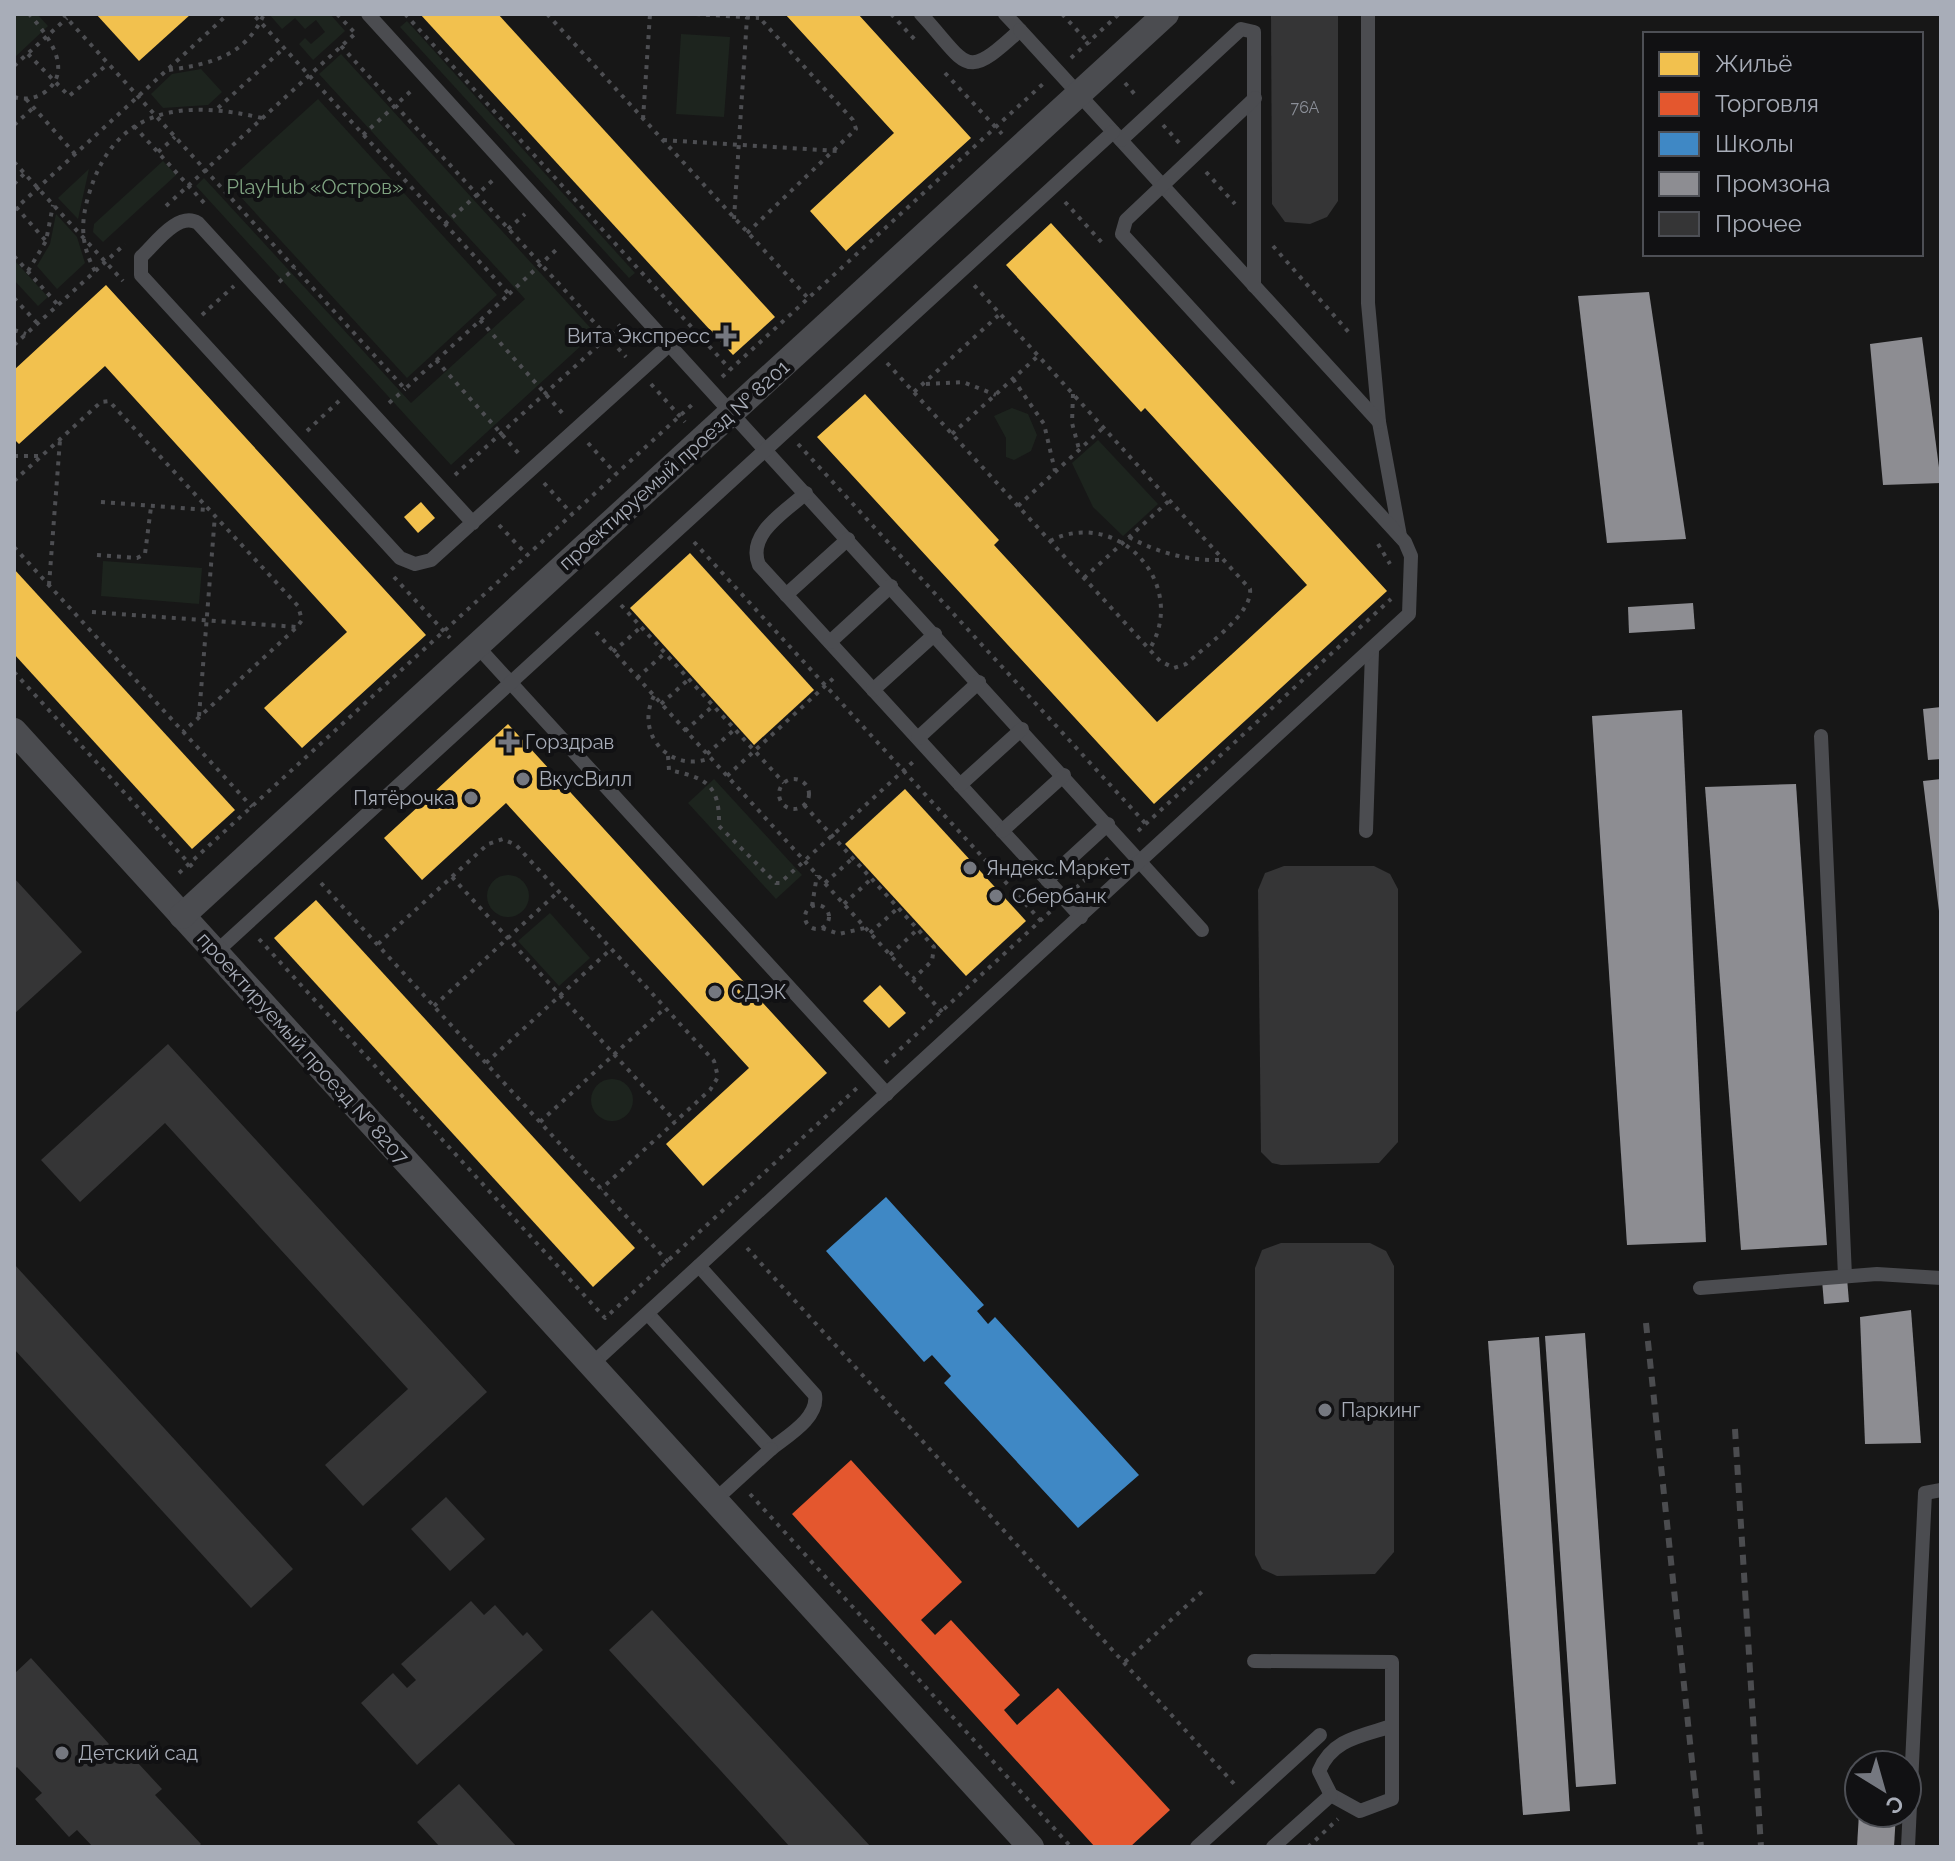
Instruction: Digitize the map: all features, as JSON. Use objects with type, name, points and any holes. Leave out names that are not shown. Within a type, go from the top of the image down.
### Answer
[{"type":"street","name":"проектируемый проезд № 8201","points":[[182,916],[1166,14]]},
{"type":"street","name":"проектируемый проезд № 8207","points":[[14,731],[1031,1847]]},
{"type":"lane","points":[[921,14],[969,63],[985,62],[1020,30]]},
{"type":"lane","points":[[1005,14],[1379,422]]},
{"type":"lane","points":[[1368,14],[1368,303],[1379,422],[1400,536]]},
{"type":"lane","points":[[370,16],[1202,930]]},
{"type":"lane","points":[[215,953],[1052,188],[1151,112],[1241,29],[1250,29],[1256,37],[1254,286]]},
{"type":"lane","points":[[592,1364],[1372,651],[1410,612],[1411,556],[1400,536],[1122,234],[1126,220],[1255,98]]},
{"type":"lane","points":[[473,523],[198,223],[189,219],[180,221],[141,257],[141,275],[407,562],[423,564],[431,560],[473,523],[532,470],[670,344]]},
{"type":"lane","points":[[806,493],[765,530],[756,545],[759,565],[1081,917]]},
{"type":"lane","points":[[786,595],[848,539]]},
{"type":"lane","points":[[830,642],[891,586]]},
{"type":"lane","points":[[873,690],[935,634]]},
{"type":"lane","points":[[477,646],[887,1094]]},
{"type":"lane","points":[[1366,831],[1372,651]]},
{"type":"lane","points":[[922,743],[979,682]]},
{"type":"lane","points":[[960,785],[1022,729]]},
{"type":"lane","points":[[1821,736],[1845,1276]]},
{"type":"lane","points":[[1002,831],[1064,775]]},
{"type":"lane","points":[[1047,880],[1108,824]]},
{"type":"lane","points":[[699,1266],[815,1395],[817,1405],[812,1413],[715,1500]]},
{"type":"lane","points":[[1700,1288],[1877,1274],[1941,1278]]},
{"type":"lane","points":[[648,1314],[771,1449]]},
{"type":"lane","points":[[1908,1847],[1925,1493],[1941,1490]]},
{"type":"lane","points":[[1254,1661],[1392,1662],[1392,1726],[1392,1799],[1360,1811],[1331,1795],[1319,1771],[1326,1753],[1351,1740],[1392,1726]]},
{"type":"lane","points":[[1197,1847],[1320,1735]]},
{"type":"lane","points":[[1273,1847],[1331,1795]]},
{"type":"path","points":[[14,97],[25,99],[41,95],[54,82],[59,68],[48,35],[29,14]]},
{"type":"path","points":[[46,241],[15,208],[228,14]]},
{"type":"path","points":[[253,14],[509,294]]},
{"type":"path","points":[[167,70],[215,62],[235,52],[261,22],[264,14]]},
{"type":"path","points":[[337,14],[355,33]]},
{"type":"path","points":[[405,14],[752,394]]},
{"type":"path","points":[[547,14],[808,299]]},
{"type":"path","points":[[643,119],[650,14]]},
{"type":"path","points":[[696,14],[757,16],[856,125],[854,134],[837,151],[747,233]]},
{"type":"path","points":[[891,14],[922,48]]},
{"type":"path","points":[[1062,14],[1372,358]]},
{"type":"path","points":[[159,891],[1119,14]]},
{"type":"path","points":[[14,66],[65,16],[405,389],[571,236]]},
{"type":"path","points":[[157,214],[309,76],[370,16]]},
{"type":"path","points":[[734,219],[747,17]]},
{"type":"path","points":[[341,46],[702,440]]},
{"type":"path","points":[[218,109],[284,48]]},
{"type":"path","points":[[28,54],[71,96],[108,64]]},
{"type":"path","points":[[943,70],[1018,151]]},
{"type":"path","points":[[363,135],[426,77]]},
{"type":"path","points":[[25,99],[75,154]]},
{"type":"path","points":[[14,125],[33,107]]},
{"type":"path","points":[[95,271],[82,236],[95,172],[114,143],[156,116],[187,109],[218,109],[262,118]]},
{"type":"path","points":[[158,152],[175,137]]},
{"type":"path","points":[[663,140],[837,151]]},
{"type":"path","points":[[14,162],[105,262]]},
{"type":"path","points":[[445,224],[508,167]]},
{"type":"path","points":[[14,184],[25,174]]},
{"type":"path","points":[[1052,188],[1115,257]]},
{"type":"path","points":[[28,271],[46,241],[53,205]]},
{"type":"path","points":[[14,345],[126,243]]},
{"type":"path","points":[[14,256],[58,305]]},
{"type":"path","points":[[875,350],[1167,667],[1180,667],[1244,611],[1251,598],[1250,589],[961,271]]},
{"type":"path","points":[[188,327],[246,275]]},
{"type":"path","points":[[441,488],[658,291]]},
{"type":"path","points":[[14,298],[38,324]]},
{"type":"path","points":[[914,392],[1000,314]]},
{"type":"path","points":[[480,320],[616,474]]},
{"type":"path","points":[[14,330],[26,334]]},
{"type":"path","points":[[952,434],[1038,356]]},
{"type":"path","points":[[436,360],[572,514]]},
{"type":"path","points":[[1013,379],[1044,424],[1055,471]]},
{"type":"path","points":[[924,384],[963,382],[996,395]]},
{"type":"path","points":[[294,443],[351,390]]},
{"type":"path","points":[[1073,394],[1072,423],[1079,449]]},
{"type":"path","points":[[14,481],[101,402],[109,401],[298,606],[302,620],[297,627],[183,732]]},
{"type":"path","points":[[1018,506],[1104,427]]},
{"type":"path","points":[[786,431],[1146,824]]},
{"type":"path","points":[[49,585],[60,439]]},
{"type":"path","points":[[14,456],[42,456]]},
{"type":"path","points":[[1084,578],[1170,500]]},
{"type":"path","points":[[101,502],[213,513]]},
{"type":"path","points":[[97,555],[137,558],[145,554],[151,506]]},
{"type":"path","points":[[199,717],[213,513]]},
{"type":"path","points":[[680,527],[1057,939]]},
{"type":"path","points":[[1050,541],[1086,532],[1124,542],[1149,566],[1160,590],[1162,614],[1149,650]]},
{"type":"path","points":[[1369,534],[1394,570]]},
{"type":"path","points":[[1129,537],[1169,555],[1225,560]]},
{"type":"path","points":[[14,547],[252,807]]},
{"type":"path","points":[[609,592],[784,783]]},
{"type":"path","points":[[245,925],[605,1318],[1393,596]]},
{"type":"path","points":[[92,612],[297,627]]},
{"type":"path","points":[[582,618],[958,1029]]},
{"type":"path","points":[[613,652],[641,627]]},
{"type":"path","points":[[637,678],[665,653]]},
{"type":"path","points":[[727,776],[850,664]]},
{"type":"path","points":[[14,672],[212,888]]},
{"type":"path","points":[[661,704],[689,679]]},
{"type":"path","points":[[654,696],[648,724],[651,737],[668,756],[693,763],[709,756],[735,729]]},
{"type":"path","points":[[685,731],[713,706]]},
{"type":"path","points":[[668,756],[669,770],[685,772],[704,780],[713,789],[719,803],[719,826],[772,882],[780,883],[903,771],[922,743]]},
{"type":"path","points":[[801,781],[807,788],[804,805],[797,809],[783,805],[779,789],[784,783],[801,781]]},
{"type":"path","points":[[804,805],[934,947],[936,956],[913,979]]},
{"type":"path","points":[[378,944],[488,844],[503,839],[516,845],[665,1008],[718,1069],[715,1084],[601,1189]]},
{"type":"path","points":[[825,883],[853,858]]},
{"type":"path","points":[[817,875],[806,922],[813,928],[822,927],[839,934],[865,928]]},
{"type":"path","points":[[452,877],[675,1121]]},
{"type":"path","points":[[844,904],[871,879]]},
{"type":"path","points":[[327,889],[684,1280]]},
{"type":"path","points":[[434,1006],[558,892]]},
{"type":"path","points":[[812,906],[827,910],[829,918],[822,927]]},
{"type":"path","points":[[870,933],[898,908]]},
{"type":"path","points":[[890,955],[918,929]]},
{"type":"path","points":[[486,1063],[611,949]]},
{"type":"path","points":[[540,1122],[665,1008]]},
{"type":"path","points":[[734,1234],[1249,1799]]},
{"type":"path","points":[[738,1480],[1071,1847]]},
{"type":"path","points":[[1124,1663],[1206,1588]]},
{"type":"path","points":[[1308,1847],[1352,1807]]},
{"type":"green space","points":[[14,14],[37,14],[48,26],[14,58]]},
{"type":"green space","points":[[269,14],[330,14],[345,31],[313,60],[299,44],[305,38],[311,44],[325,32],[316,20],[305,29],[295,18],[282,29]]},
{"type":"green space","points":[[407,21],[635,273],[629,278],[400,27]]},
{"type":"green space","points":[[681,34],[730,37],[724,117],[676,114]]},
{"type":"green space","points":[[341,54],[595,333],[451,465],[196,186],[204,178],[411,403],[525,299],[319,74]]},
{"type":"green space","points":[[201,69],[222,92],[208,105],[163,108],[151,94],[172,74]]},
{"type":"green space","name":"PlayHub «Остров»","points":[[318,99],[497,295],[407,378],[227,182]]},
{"type":"green space","points":[[163,161],[176,175],[103,242],[93,232],[94,224]]},
{"type":"green space","points":[[89,169],[78,219],[58,198]]},
{"type":"green space","points":[[56,214],[77,237],[85,263],[57,289],[37,266],[50,244]]},
{"type":"green space","points":[[14,260],[48,297],[38,306],[14,280]]},
{"type":"green space","points":[[1012,408],[1028,414],[1037,435],[1031,451],[1014,460],[1006,457],[1006,438],[994,416]]},
{"type":"green space","points":[[1098,440],[1158,504],[1123,536],[1093,507],[1072,463]]},
{"type":"green space","points":[[103,561],[202,568],[199,604],[101,596]]},
{"type":"green space","points":[[714,779],[802,875],[776,899],[688,803]]},
{"type":"green space","points":[[508,875],[523,881],[529,896],[523,911],[508,917],[493,911],[487,896],[493,881]]},
{"type":"green space","points":[[550,913],[590,958],[559,986],[518,941]]},
{"type":"green space","points":[[612,1079],[627,1085],[633,1100],[627,1115],[612,1121],[597,1115],[591,1100],[597,1085]]},
{"type":"building: Жильё","points":[[96,14],[191,14],[139,61]]},
{"type":"building: Жильё","points":[[420,14],[498,14],[775,317],[733,355]]},
{"type":"building: Жильё","points":[[785,14],[858,14],[971,138],[846,251],[810,211],[894,133]]},
{"type":"building: Жильё","points":[[1051,223],[1387,591],[1154,804],[817,437],[865,394],[999,540],[994,545],[1157,722],[1231,655],[1307,585],[1145,408],[1141,412],[1006,265]]},
{"type":"building: Жильё","points":[[106,285],[426,635],[302,748],[264,708],[347,632],[105,366],[19,444],[14,439],[14,370]]},
{"type":"building: Жильё","points":[[421,502],[435,518],[418,533],[404,517]]},
{"type":"building: Жильё","points":[[690,553],[814,690],[754,745],[630,608]]},
{"type":"building: Жильё","points":[[14,569],[235,810],[192,849],[14,654]]},
{"type":"building: Жильё","points":[[508,724],[827,1073],[703,1186],[666,1144],[749,1068],[506,803],[422,880],[384,838]]},
{"type":"building: Жильё","points":[[905,789],[1026,921],[966,976],[845,844]]},
{"type":"building: Жильё","points":[[316,900],[635,1248],[593,1287],[274,938]]},
{"type":"building: Жильё","points":[[880,985],[906,1013],[889,1028],[863,1001]]},
{"type":"building: Торговля","points":[[851,1460],[962,1582],[921,1620],[935,1635],[951,1620],[1020,1695],[1004,1710],[1017,1725],[1058,1688],[1170,1810],[1130,1847],[1095,1847],[792,1514]]},
{"type":"building: Школы","points":[[886,1197],[984,1305],[977,1311],[988,1324],[995,1317],[1139,1475],[1078,1528],[944,1383],[951,1376],[932,1355],[924,1362],[826,1251]]},
{"type":"building: Промзона","points":[[1649,292],[1686,539],[1607,543],[1578,296]]},
{"type":"building: Промзона","points":[[1922,337],[1941,483],[1883,485],[1870,344]]},
{"type":"building: Промзона","points":[[1693,603],[1695,629],[1629,633],[1628,607]]},
{"type":"building: Промзона","points":[[1941,707],[1941,759],[1928,760],[1923,709]]},
{"type":"building: Промзона","points":[[1682,710],[1706,1242],[1627,1245],[1592,716]]},
{"type":"building: Промзона","points":[[1941,779],[1941,911],[1939,911],[1923,781]]},
{"type":"building: Промзона","points":[[1796,784],[1827,1245],[1741,1250],[1705,787]]},
{"type":"building: Промзона","points":[[1847,1278],[1849,1302],[1824,1304],[1822,1280]]},
{"type":"building: Промзона","points":[[1911,1310],[1921,1443],[1865,1444],[1860,1317]]},
{"type":"building: Промзона","points":[[1585,1333],[1616,1784],[1576,1787],[1545,1336]]},
{"type":"building: Промзона","points":[[1539,1337],[1570,1811],[1523,1815],[1488,1341]]},
{"type":"building: Промзона","points":[[1858,1829],[1895,1829],[1894,1847],[1857,1847]]},
{"type":"building: Прочее","points":[[1271,14],[1338,14],[1338,201],[1327,217],[1310,224],[1285,222],[1272,204]]},
{"type":"building: Прочее","points":[[1284,866],[1374,866],[1390,874],[1398,889],[1398,1142],[1379,1163],[1281,1165],[1272,1163],[1261,1152],[1258,890],[1265,873]]},
{"type":"building: Прочее","points":[[14,878],[82,952],[14,1014]]},
{"type":"building: Прочее","points":[[168,1044],[487,1392],[363,1506],[325,1465],[408,1389],[165,1123],[80,1202],[41,1160]]},
{"type":"building: Прочее","name":"Паркинг","points":[[1281,1243],[1370,1243],[1386,1251],[1394,1266],[1394,1552],[1375,1574],[1277,1576],[1262,1569],[1255,1555],[1255,1268],[1262,1250]]},
{"type":"building: Прочее","points":[[14,1264],[293,1569],[251,1608],[14,1349]]},
{"type":"building: Прочее","points":[[446,1497],[485,1539],[450,1571],[411,1529]]},
{"type":"building: Прочее","points":[[471,1601],[484,1615],[495,1605],[523,1636],[527,1632],[543,1650],[417,1765],[361,1703],[393,1673],[407,1688],[416,1680],[401,1664]]},
{"type":"building: Прочее","points":[[652,1610],[871,1847],[790,1847],[609,1650]]},
{"type":"building: Прочее","name":"Детский сад","points":[[31,1658],[109,1744],[106,1747],[115,1758],[125,1749],[162,1789],[155,1795],[201,1844],[198,1847],[93,1847],[77,1830],[69,1837],[35,1799],[42,1793],[17,1767],[14,1770],[14,1674]]},
{"type":"building: Прочее","points":[[459,1784],[517,1847],[440,1847],[417,1822]]},
{"type":"railway","points":[[1646,1323],[1701,1847]]},
{"type":"railway","points":[[1735,1429],[1761,1847]]},
{"type":"place","name":"Вита Экспресс","points":[[726,336]]},
{"type":"place","name":"Горздрав","points":[[509,742]]},
{"type":"place","name":"ВкусВилл","points":[[523,779]]},
{"type":"place","name":"Пятёрочка","points":[[471,798]]},
{"type":"place","name":"Яндекс.Маркет","points":[[970,868]]},
{"type":"place","name":"Сбербанк","points":[[996,896]]},
{"type":"place","name":"СДЭК","points":[[715,992]]},
{"type":"place","name":"Паркинг","points":[[1325,1410]]},
{"type":"place","name":"Детский сад","points":[[62,1753]]}]
